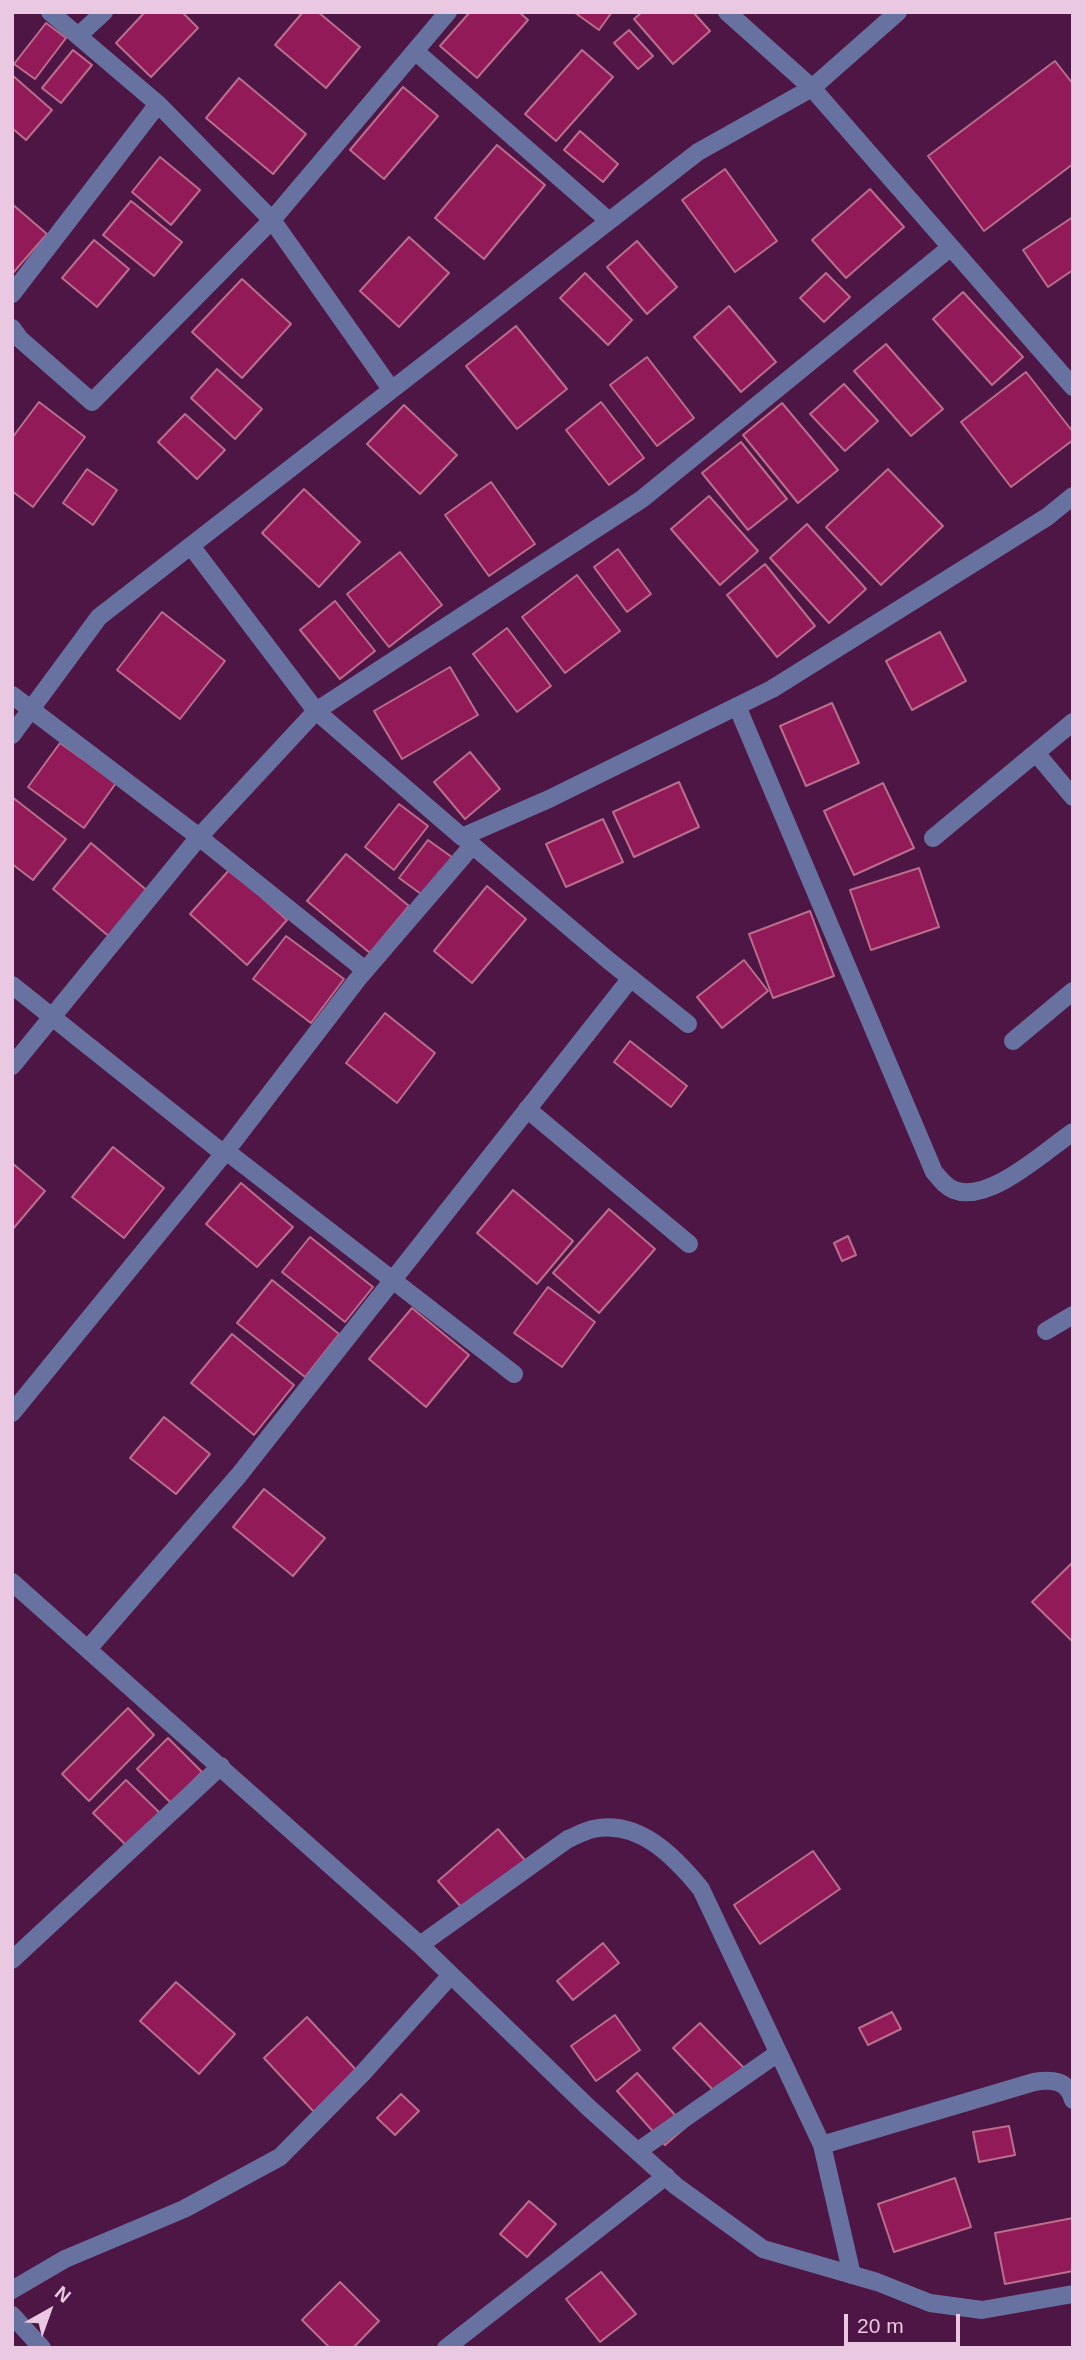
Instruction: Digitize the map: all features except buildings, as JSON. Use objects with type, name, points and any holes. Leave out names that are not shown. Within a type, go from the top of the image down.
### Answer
[{"type":"street","points":[[50,12],[158,104],[272,220],[391,389]]},
{"type":"street","points":[[78,36],[104,12]]},
{"type":"street","points":[[12,328],[20,339],[92,402],[272,220],[448,12]]},
{"type":"street","points":[[727,12],[812,88],[1073,387]]},
{"type":"street","points":[[12,735],[99,617],[698,152],[812,88],[898,12]]},
{"type":"street","points":[[415,51],[609,220]]},
{"type":"street","points":[[12,294],[158,104]]},
{"type":"street","points":[[12,1066],[199,837],[316,711],[642,499],[951,247]]},
{"type":"street","points":[[12,1413],[225,1153],[467,841],[772,689],[1047,517],[1073,496]]},
{"type":"street","points":[[191,546],[316,711],[467,841],[688,1024]]},
{"type":"street","points":[[12,695],[199,837],[365,970]]},
{"type":"street","points":[[737,706],[934,1172],[953,1190],[966,1193],[986,1190],[1001,1184],[1073,1132]]},
{"type":"street","points":[[933,838],[1073,722]]},
{"type":"street","points":[[1036,753],[1073,797]]},
{"type":"street","points":[[88,1649],[239,1475],[631,978]]},
{"type":"street","points":[[12,985],[225,1153],[514,1374]]},
{"type":"street","points":[[1013,1041],[1073,991]]},
{"type":"street","points":[[527,1109],[689,1244]]},
{"type":"street","points":[[1046,1331],[1073,1315]]},
{"type":"street","points":[[16,1591],[88,1649],[222,1766],[420,1945],[589,2108],[666,2176],[763,2249],[877,2282],[930,2303],[982,2310],[1073,2294]]},
{"type":"street","points":[[12,1960],[222,1766]]},
{"type":"street","points":[[420,1945],[568,1839],[593,1829],[622,1827],[652,1840],[684,1868],[701,1889],[822,2145],[852,2275]]},
{"type":"street","points":[[12,2290],[65,2259],[184,2209],[280,2157],[362,2074],[452,1975]]},
{"type":"street","points":[[638,2151],[779,2053]]},
{"type":"street","points":[[822,2145],[1034,2081],[1051,2079],[1062,2082],[1073,2100]]},
{"type":"street","points":[[448,2347],[666,2176]]},
{"type":"street","points":[[12,2315],[42,2348]]}]
